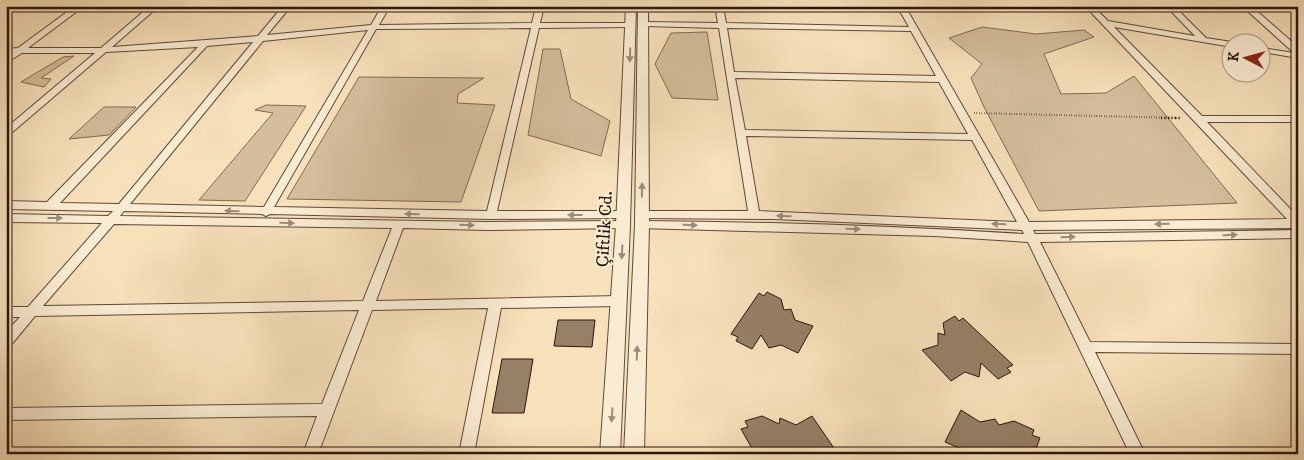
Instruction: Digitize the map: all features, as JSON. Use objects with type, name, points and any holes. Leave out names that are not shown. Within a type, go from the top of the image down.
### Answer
[{"type":"street","points":[[6,61],[80,6]]},
{"type":"street","points":[[6,133],[155,6]]},
{"type":"street","points":[[6,341],[112,219],[287,6]]},
{"type":"street","points":[[266,212],[386,6]]},
{"type":"street","points":[[491,215],[540,6]]},
{"type":"street","name":"Çiftlik Cd.","points":[[631,6],[637,24],[642,220],[634,454]]},
{"type":"street","name":"Çiftlik Cd.","points":[[610,454],[623,220],[637,24],[644,6]]},
{"type":"street","points":[[719,6],[754,215]]},
{"type":"street","points":[[901,6],[1026,226],[1138,454]]},
{"type":"street","points":[[1089,6],[1198,118],[1297,226]]},
{"type":"street","points":[[1170,6],[1203,40]]},
{"type":"street","points":[[1246,6],[1298,54]]},
{"type":"street","points":[[1106,23],[1222,43]]},
{"type":"street","points":[[6,51],[103,50],[205,44],[375,27],[637,24],[914,29]]},
{"type":"street","points":[[50,206],[205,44]]},
{"type":"street","points":[[1272,51],[1298,54]]},
{"type":"street","points":[[730,75],[943,79]]},
{"type":"street","points":[[1198,118],[1293,119],[1298,127]]},
{"type":"street","points":[[739,133],[976,137]]},
{"type":"street","points":[[6,205],[266,212],[491,215],[623,220]]},
{"type":"street","points":[[6,218],[399,224],[642,220],[754,215],[1026,226],[1297,226]]},
{"type":"street","points":[[642,220],[1032,238],[1297,226]]},
{"type":"street","points":[[310,454],[399,224]]},
{"type":"street","points":[[6,312],[619,301]]},
{"type":"street","points":[[466,454],[495,304]]},
{"type":"street","points":[[1087,347],[1298,349]]},
{"type":"street","points":[[6,414],[327,410]]},
{"type":"path","points":[[962,113],[1198,118]]},
{"type":"shaded area","points":[[982,27],[1036,34],[1084,30],[1094,37],[1044,54],[1061,94],[1106,93],[1134,76],[1237,203],[1039,211],[984,107],[971,78],[982,64],[949,38]]},
{"type":"shaded area","points":[[707,32],[718,100],[672,98],[655,64],[671,33]]},
{"type":"shaded area","points":[[543,49],[560,49],[571,99],[610,121],[601,156],[528,135]]},
{"type":"shaded area","points":[[74,56],[41,78],[51,79],[44,87],[21,82],[63,57]]},
{"type":"shaded area","points":[[359,77],[484,78],[458,94],[457,103],[495,105],[461,202],[287,199]]},
{"type":"shaded area","points":[[266,105],[306,106],[245,201],[199,200],[273,113],[255,110]]},
{"type":"shaded area","points":[[104,107],[136,107],[109,135],[69,139]]},
{"type":"building","points":[[767,292],[781,299],[784,310],[791,309],[795,320],[813,326],[798,353],[781,345],[769,348],[761,335],[752,349],[736,341],[738,337],[731,334],[759,293],[764,296]]},
{"type":"building","points":[[955,316],[959,321],[963,318],[1013,365],[1007,368],[1011,372],[998,379],[981,363],[979,377],[965,372],[951,381],[922,350],[938,345],[938,333],[945,335],[943,323]]},
{"type":"building","points":[[558,320],[595,320],[592,347],[554,346]]},
{"type":"building","points":[[502,359],[533,359],[524,413],[492,413]]},
{"type":"building","points":[[961,410],[980,422],[995,419],[999,425],[1014,421],[1034,430],[1032,435],[1040,438],[1034,454],[967,454],[966,451],[945,442]]},
{"type":"building","points":[[762,416],[779,424],[780,418],[796,425],[812,416],[838,454],[755,454],[741,429],[748,427],[745,421]]}]
